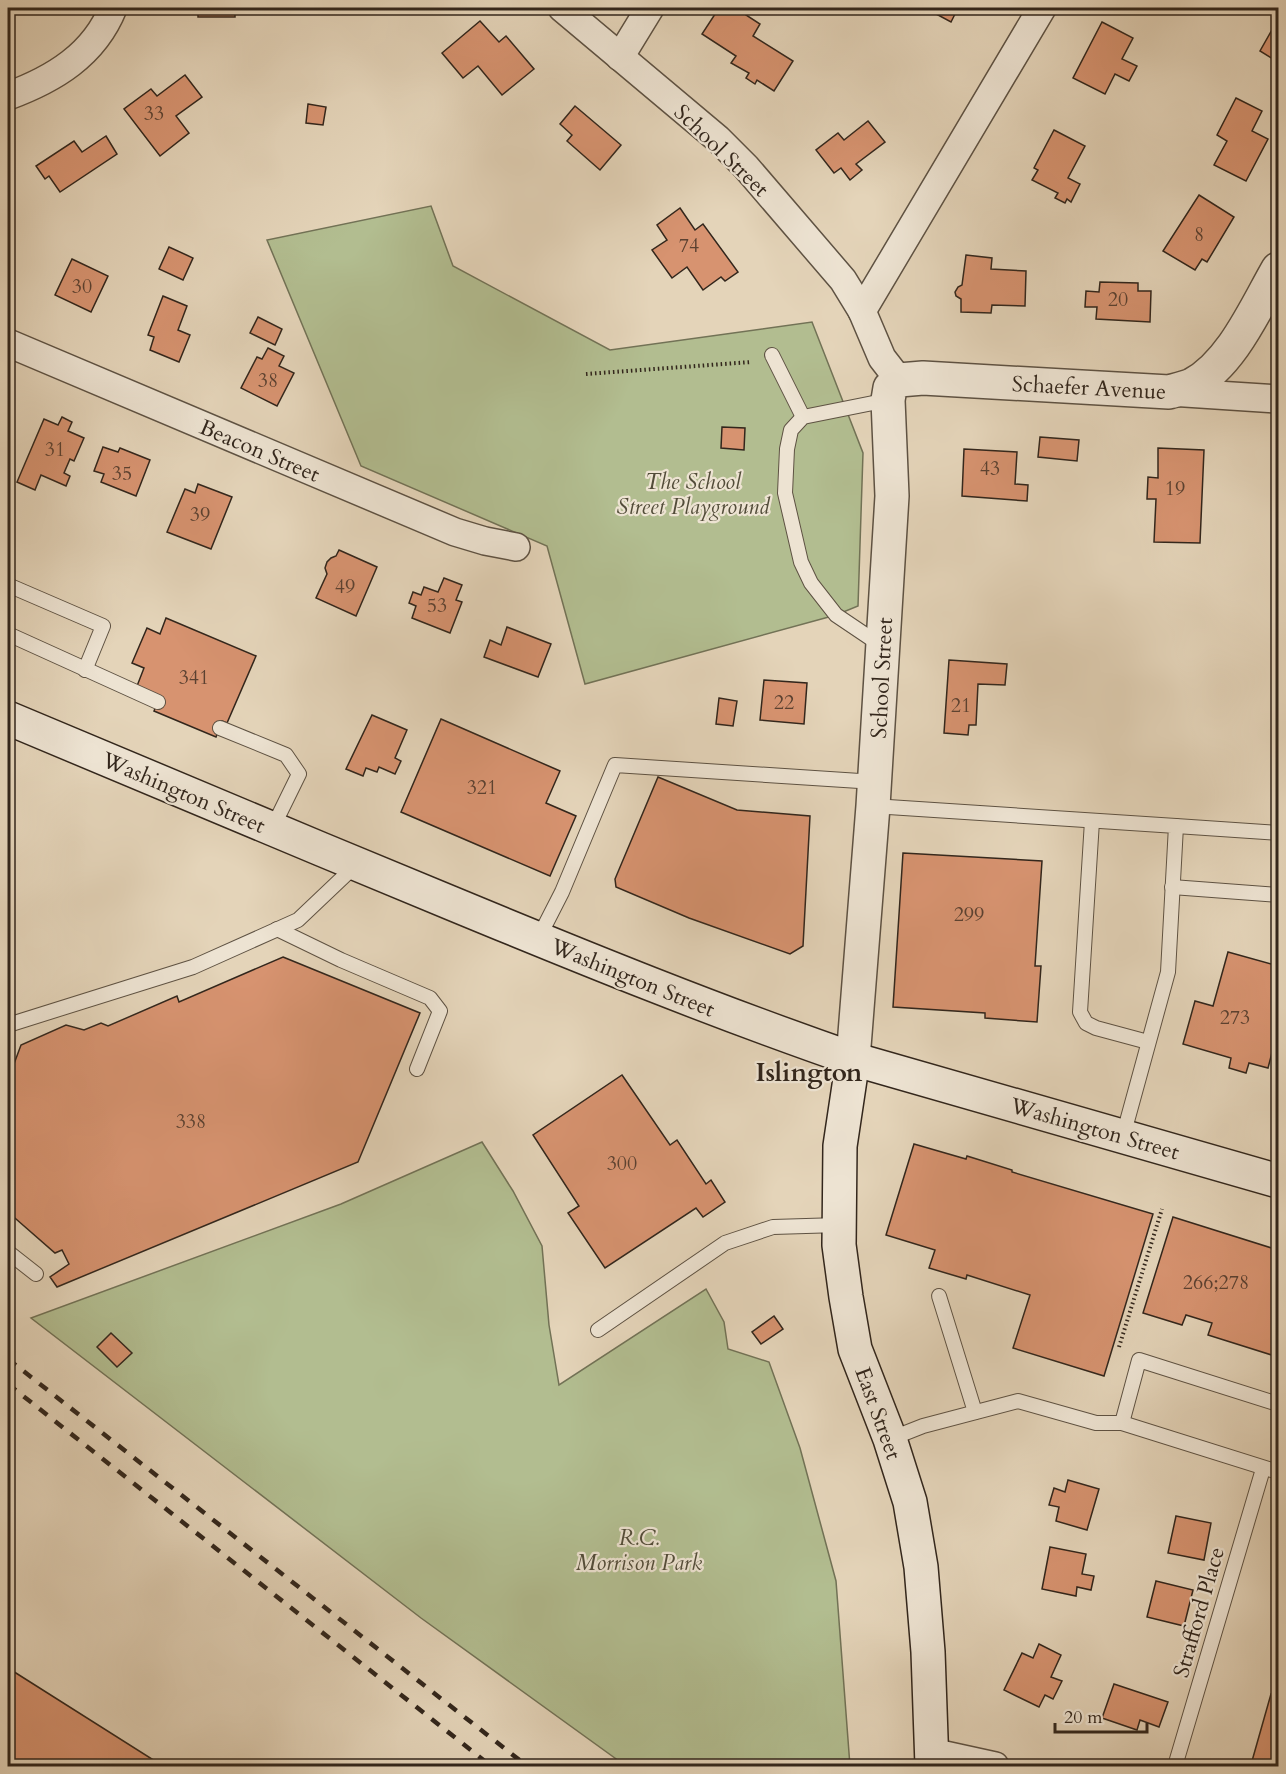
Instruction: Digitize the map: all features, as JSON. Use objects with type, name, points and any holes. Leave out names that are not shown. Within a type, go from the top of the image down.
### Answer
[{"type":"main road","points":[[1169,392],[1191,385],[1222,361],[1278,269]]},
{"type":"main road","name":"Schaefer Avenue","points":[[894,390],[923,378],[1169,392]]},
{"type":"main road","name":"School Street","points":[[853,1059],[874,794],[892,496],[894,390]]},
{"type":"main road","name":"Washington Street","points":[[8,718],[538,939],[717,1010],[853,1059],[1278,1181]]},
{"type":"main road","name":"East Street","points":[[853,1059],[840,1146],[839,1245],[855,1349],[890,1439],[910,1502],[921,1567],[928,1652],[932,1759]]},
{"type":"street","points":[[8,96],[58,72],[87,50],[107,24],[113,8]]},
{"type":"street","name":"School Street","points":[[562,8],[718,139],[746,167],[843,280],[862,311],[894,390]]},
{"type":"street","points":[[620,57],[650,8]]},
{"type":"street","points":[[862,311],[1042,8]]},
{"type":"street","name":"Beacon Street","points":[[8,343],[455,532],[485,542],[516,547]]},
{"type":"street","name":"Schaefer Avenue","points":[[1169,392],[1278,399]]},
{"type":"street","points":[[932,1759],[994,1767]]},
{"type":"lane","points":[[772,355],[803,417]]},
{"type":"lane","points":[[883,647],[836,615],[812,584],[801,562],[785,493],[787,449],[791,430],[803,417],[894,390]]},
{"type":"lane","points":[[8,585],[103,626],[85,670]]},
{"type":"lane","points":[[8,634],[158,702]]},
{"type":"lane","points":[[220,728],[286,755],[299,774],[272,829]]},
{"type":"lane","points":[[538,939],[562,892],[615,765],[1092,821],[1278,832]]},
{"type":"lane","points":[[1092,821],[1080,1012],[1086,1023],[1096,1028],[1148,1042]]},
{"type":"lane","points":[[1123,1136],[1168,972],[1176,826]]},
{"type":"lane","points":[[8,1024],[193,967],[298,920],[357,864]]},
{"type":"lane","points":[[1172,887],[1278,895]]},
{"type":"lane","points":[[277,929],[341,960],[430,998],[440,1011],[417,1069]]},
{"type":"lane","points":[[598,1330],[725,1243],[774,1227],[839,1226]]},
{"type":"lane","points":[[8,1252],[36,1274]]},
{"type":"lane","points":[[939,1296],[975,1412]]},
{"type":"lane","points":[[1122,1422],[1139,1360],[1278,1404]]},
{"type":"lane","points":[[890,1439],[923,1426],[1018,1401],[1096,1423],[1122,1422],[1278,1472]]},
{"type":"lane","name":"Strafford Place","points":[[1175,1767],[1263,1469]]},
{"type":"path","points":[[586,374],[752,362],[772,355]]},
{"type":"path","points":[[1117,1355],[1162,1209]]},
{"type":"green space","name":"The School Street Playground","points":[[431,206],[453,266],[610,350],[812,322],[863,453],[858,606],[836,615],[585,684],[547,546],[361,466],[267,240]]},
{"type":"green space","name":"R.C. Morrison Park","points":[[482,1142],[513,1191],[542,1246],[549,1325],[559,1385],[706,1289],[724,1322],[728,1349],[769,1362],[800,1448],[836,1581],[850,1766],[626,1766],[421,1618],[31,1318],[341,1204]]},
{"type":"building","points":[[198,8],[235,8],[235,17],[198,17]]},
{"type":"building","points":[[719,8],[749,10],[746,15],[760,24],[753,36],[793,61],[774,91],[757,80],[755,84],[746,78],[749,73],[731,63],[736,56],[702,34]]},
{"type":"building","points":[[925,8],[958,8],[951,22]]},
{"type":"building","points":[[1278,19],[1278,62],[1260,51]]},
{"type":"building","points":[[480,21],[499,42],[506,36],[534,69],[502,95],[478,66],[463,78],[442,53]]},
{"type":"building","points":[[1102,22],[1133,38],[1122,59],[1137,66],[1129,81],[1115,74],[1105,94],[1073,78]]},
{"type":"building","points":[[185,75],[202,97],[176,116],[189,133],[160,156],[124,109],[151,89],[157,96]]},
{"type":"building","points":[[1236,98],[1262,111],[1252,131],[1268,139],[1246,181],[1214,165],[1227,141],[1217,135]]},
{"type":"building","points":[[308,104],[326,107],[323,125],[306,123]]},
{"type":"building","points":[[575,106],[621,145],[600,170],[567,141],[572,135],[560,124]]},
{"type":"building","points":[[868,121],[885,142],[856,164],[862,170],[850,180],[841,168],[834,173],[816,150],[838,133],[844,140]]},
{"type":"building","points":[[1054,130],[1085,146],[1068,178],[1080,184],[1071,202],[1067,199],[1065,203],[1055,198],[1058,193],[1032,180],[1038,170],[1034,168]]},
{"type":"building","points":[[106,136],[117,154],[60,192],[49,176],[45,179],[36,166],[74,141],[82,152]]},
{"type":"building","points":[[1199,195],[1234,217],[1207,262],[1202,259],[1195,270],[1163,251]]},
{"type":"building","points":[[680,208],[695,230],[703,224],[738,272],[725,281],[721,277],[703,290],[687,267],[672,278],[652,250],[667,240],[657,225]]},
{"type":"building","points":[[169,247],[193,258],[183,280],[159,269]]},
{"type":"building","points":[[966,255],[992,258],[991,269],[1026,271],[1025,306],[992,305],[991,313],[961,312],[961,299],[956,296],[955,292],[962,285]]},
{"type":"building","points":[[72,259],[108,276],[91,312],[55,295]]},
{"type":"building","points":[[1100,282],[1138,283],[1138,291],[1151,291],[1150,322],[1096,319],[1097,307],[1085,307],[1086,291],[1099,292]]},
{"type":"building","points":[[163,296],[187,306],[178,330],[190,335],[179,362],[150,350],[154,337],[148,335]]},
{"type":"building","points":[[258,317],[282,329],[275,345],[250,333]]},
{"type":"building","points":[[268,348],[284,356],[279,366],[294,373],[277,406],[241,388],[257,357],[262,359]]},
{"type":"building","points":[[62,417],[72,422],[68,431],[84,438],[74,461],[70,459],[64,473],[70,476],[66,486],[41,475],[35,490],[17,482],[44,419],[58,425]]},
{"type":"building","points":[[722,427],[745,428],[744,450],[721,448]]},
{"type":"building","points":[[1040,437],[1079,440],[1077,461],[1038,457]]},
{"type":"building","points":[[103,447],[118,452],[120,448],[150,460],[136,496],[101,482],[104,474],[94,471]]},
{"type":"building","points":[[1158,448],[1204,450],[1200,543],[1154,542],[1156,499],[1147,499],[1148,477],[1158,478]]},
{"type":"building","points":[[964,449],[1017,452],[1015,484],[1028,485],[1027,501],[962,496]]},
{"type":"building","points":[[198,484],[232,497],[211,549],[167,532],[185,489],[195,493]]},
{"type":"building","points":[[339,550],[377,567],[356,616],[316,598],[327,574],[325,568],[327,562],[336,556]]},
{"type":"building","points":[[444,578],[462,585],[456,600],[462,602],[450,633],[412,618],[416,606],[409,603],[413,592],[421,595],[424,587],[438,592]]},
{"type":"building","points":[[166,618],[256,656],[227,723],[222,721],[216,737],[154,711],[160,696],[137,686],[144,668],[132,663],[147,628],[160,634]]},
{"type":"building","points":[[507,627],[551,644],[538,677],[484,657],[490,640],[501,645]]},
{"type":"building","points":[[949,660],[1007,664],[1005,685],[978,684],[976,725],[969,725],[968,735],[944,733]]},
{"type":"building","points":[[764,680],[807,683],[804,724],[760,720]]},
{"type":"building","points":[[719,698],[737,701],[733,726],[716,724]]},
{"type":"building","points":[[372,715],[407,730],[395,758],[401,761],[395,774],[379,767],[377,772],[366,768],[363,776],[346,769]]},
{"type":"building","points":[[441,719],[560,771],[546,803],[576,816],[550,876],[401,812]]},
{"type":"building","points":[[658,777],[737,810],[810,816],[803,946],[790,954],[689,918],[616,887],[615,879]]},
{"type":"building","points":[[903,853],[1042,861],[1035,966],[1041,966],[1037,1022],[985,1018],[985,1013],[893,1007]]},
{"type":"building","points":[[1228,952],[1278,966],[1278,1029],[1268,1068],[1249,1063],[1246,1073],[1229,1068],[1231,1058],[1183,1044],[1195,1001],[1213,1006]]},
{"type":"building","points":[[283,957],[420,1013],[358,1162],[57,1287],[50,1277],[69,1264],[62,1250],[55,1253],[8,1212],[8,1080],[21,1045],[66,1025],[84,1030],[101,1023],[108,1026],[177,996],[179,1002]]},
{"type":"building","points":[[622,1075],[670,1145],[677,1140],[706,1184],[711,1180],[725,1202],[703,1217],[696,1208],[605,1268],[568,1213],[579,1206],[533,1135]]},
{"type":"building","points":[[914,1144],[966,1159],[967,1156],[1012,1170],[1012,1172],[1153,1214],[1104,1376],[1013,1348],[1030,1295],[967,1275],[966,1279],[929,1268],[935,1250],[886,1235]]},
{"type":"building","points":[[1173,1217],[1278,1250],[1278,1357],[1208,1335],[1212,1323],[1186,1315],[1182,1325],[1143,1313]]},
{"type":"building","points":[[774,1316],[783,1329],[761,1344],[752,1332]]},
{"type":"building","points":[[111,1333],[132,1353],[117,1367],[97,1347]]},
{"type":"building","points":[[1068,1480],[1099,1489],[1087,1530],[1056,1521],[1059,1507],[1049,1505],[1054,1488],[1065,1492]]},
{"type":"building","points":[[1176,1516],[1211,1523],[1204,1560],[1168,1553]]},
{"type":"building","points":[[1050,1547],[1086,1554],[1082,1574],[1094,1576],[1091,1590],[1077,1587],[1076,1596],[1042,1589]]},
{"type":"building","points":[[1156,1581],[1193,1590],[1184,1626],[1147,1617]]},
{"type":"building","points":[[1039,1644],[1061,1655],[1051,1677],[1062,1681],[1053,1699],[1045,1695],[1039,1707],[1004,1690],[1022,1653],[1033,1658]]},
{"type":"building","points":[[8,1668],[163,1766],[8,1766]]},
{"type":"building","points":[[1114,1684],[1168,1702],[1159,1727],[1140,1720],[1137,1730],[1102,1718]]},
{"type":"building","points":[[1271,1694],[1278,1696],[1278,1766],[1252,1761]]},
{"type":"railway","points":[[8,1359],[527,1766]]},
{"type":"railway","points":[[8,1384],[491,1766]]},
{"type":"district","name":"Islington","points":[[809,1072]]}]
